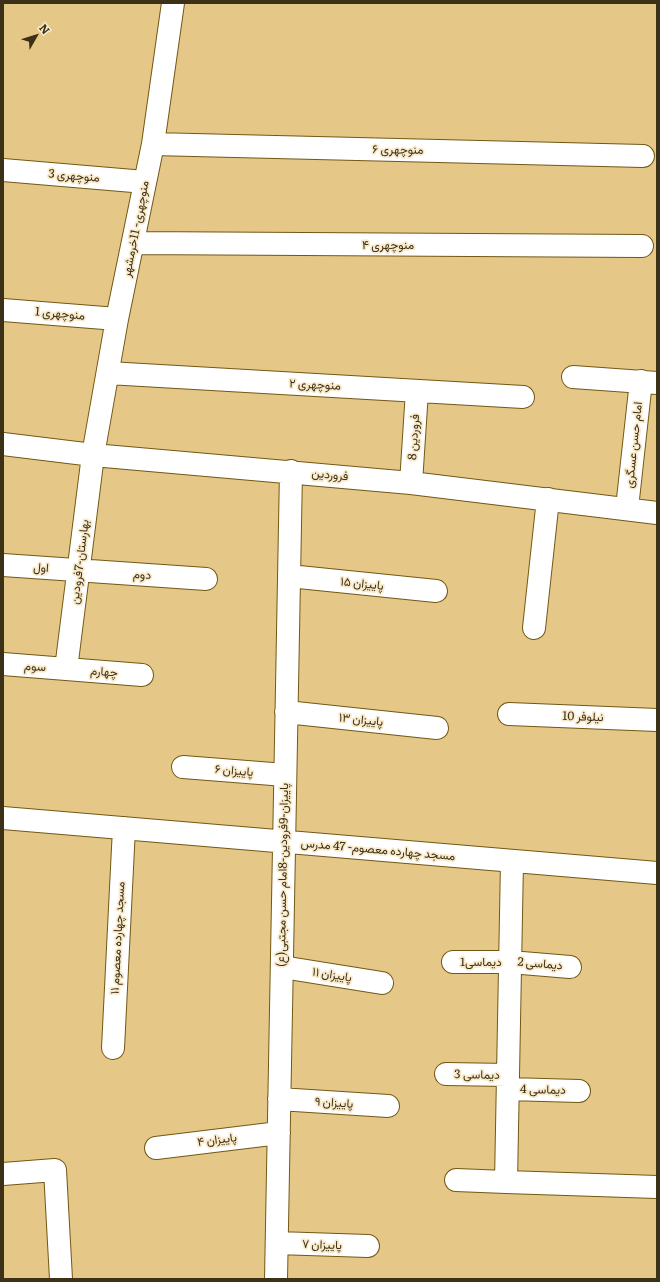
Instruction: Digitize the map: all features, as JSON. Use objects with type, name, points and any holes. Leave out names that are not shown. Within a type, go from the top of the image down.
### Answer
[{"type":"street","name":"منوچهری- 11خرمشهر","points":[[93,455],[117,319],[154,144],[173,3]]},
{"type":"street","name":"منوچهری ۶","points":[[154,144],[643,156]]},
{"type":"street","name":"منوچهری 3","points":[[3,170],[145,182]]},
{"type":"street","name":"منوچهری ۴","points":[[134,243],[642,246]]},
{"type":"street","name":"منوچهری 1","points":[[3,310],[117,319]]},
{"type":"street","name":"منوچهری ۲","points":[[108,373],[523,397]]},
{"type":"street","points":[[573,377],[649,382]]},
{"type":"street","name":"امام حسن عسگری","points":[[627,508],[649,382]]},
{"type":"street","name":"8 فروردین","points":[[411,483],[417,391]]},
{"type":"street","name":"فروردین","points":[[3,444],[93,455],[291,471],[411,483],[627,508],[657,513]]},
{"type":"street","name":"بهارستان-7فرودین","points":[[66,669],[93,455]]},
{"type":"street","name":"پاییزان-9فرودین-8امام حسن مجتبی(ع)","points":[[276,1279],[291,471]]},
{"type":"street","points":[[534,628],[548,499]]},
{"type":"street","name":"اول","points":[[3,565],[78,571]]},
{"type":"street","name":"دوم","points":[[78,571],[206,579]]},
{"type":"street","name":"پاییزان ۱۵","points":[[289,576],[436,591]]},
{"type":"street","name":"سوم","points":[[3,664],[66,669]]},
{"type":"street","name":"چهارم","points":[[66,669],[142,675]]},
{"type":"street","name":"پاییزان ۱۳","points":[[286,712],[437,728]]},
{"type":"street","name":"نیلوفر 10","points":[[509,714],[657,720]]},
{"type":"street","name":"پاییزان ۶","points":[[183,767],[285,775]]},
{"type":"street","name":"مسجد چهارده معصوم- 47 مدرس","points":[[3,818],[657,873]]},
{"type":"street","name":"مسجد چهارده معصوم ۱۱","points":[[113,1048],[124,828]]},
{"type":"street","points":[[506,1182],[512,861]]},
{"type":"street","name":"1دیماسی","points":[[453,962],[510,962]]},
{"type":"street","name":"دیماسی 2","points":[[510,962],[570,967]]},
{"type":"street","name":"پاییزان ۱۱","points":[[282,967],[382,983]]},
{"type":"street","name":"دیماسی 3","points":[[446,1074],[508,1082]]},
{"type":"street","name":"دیماسی 4","points":[[508,1082],[579,1091]]},
{"type":"street","name":"پاییزان ۹","points":[[279,1099],[388,1106]]},
{"type":"street","name":"پاییزان ۴","points":[[156,1148],[279,1133]]},
{"type":"street","points":[[3,1174],[55,1170],[61,1279]]},
{"type":"street","points":[[456,1180],[657,1187]]},
{"type":"street","name":"پاییزان ۷","points":[[277,1243],[368,1246]]}]
